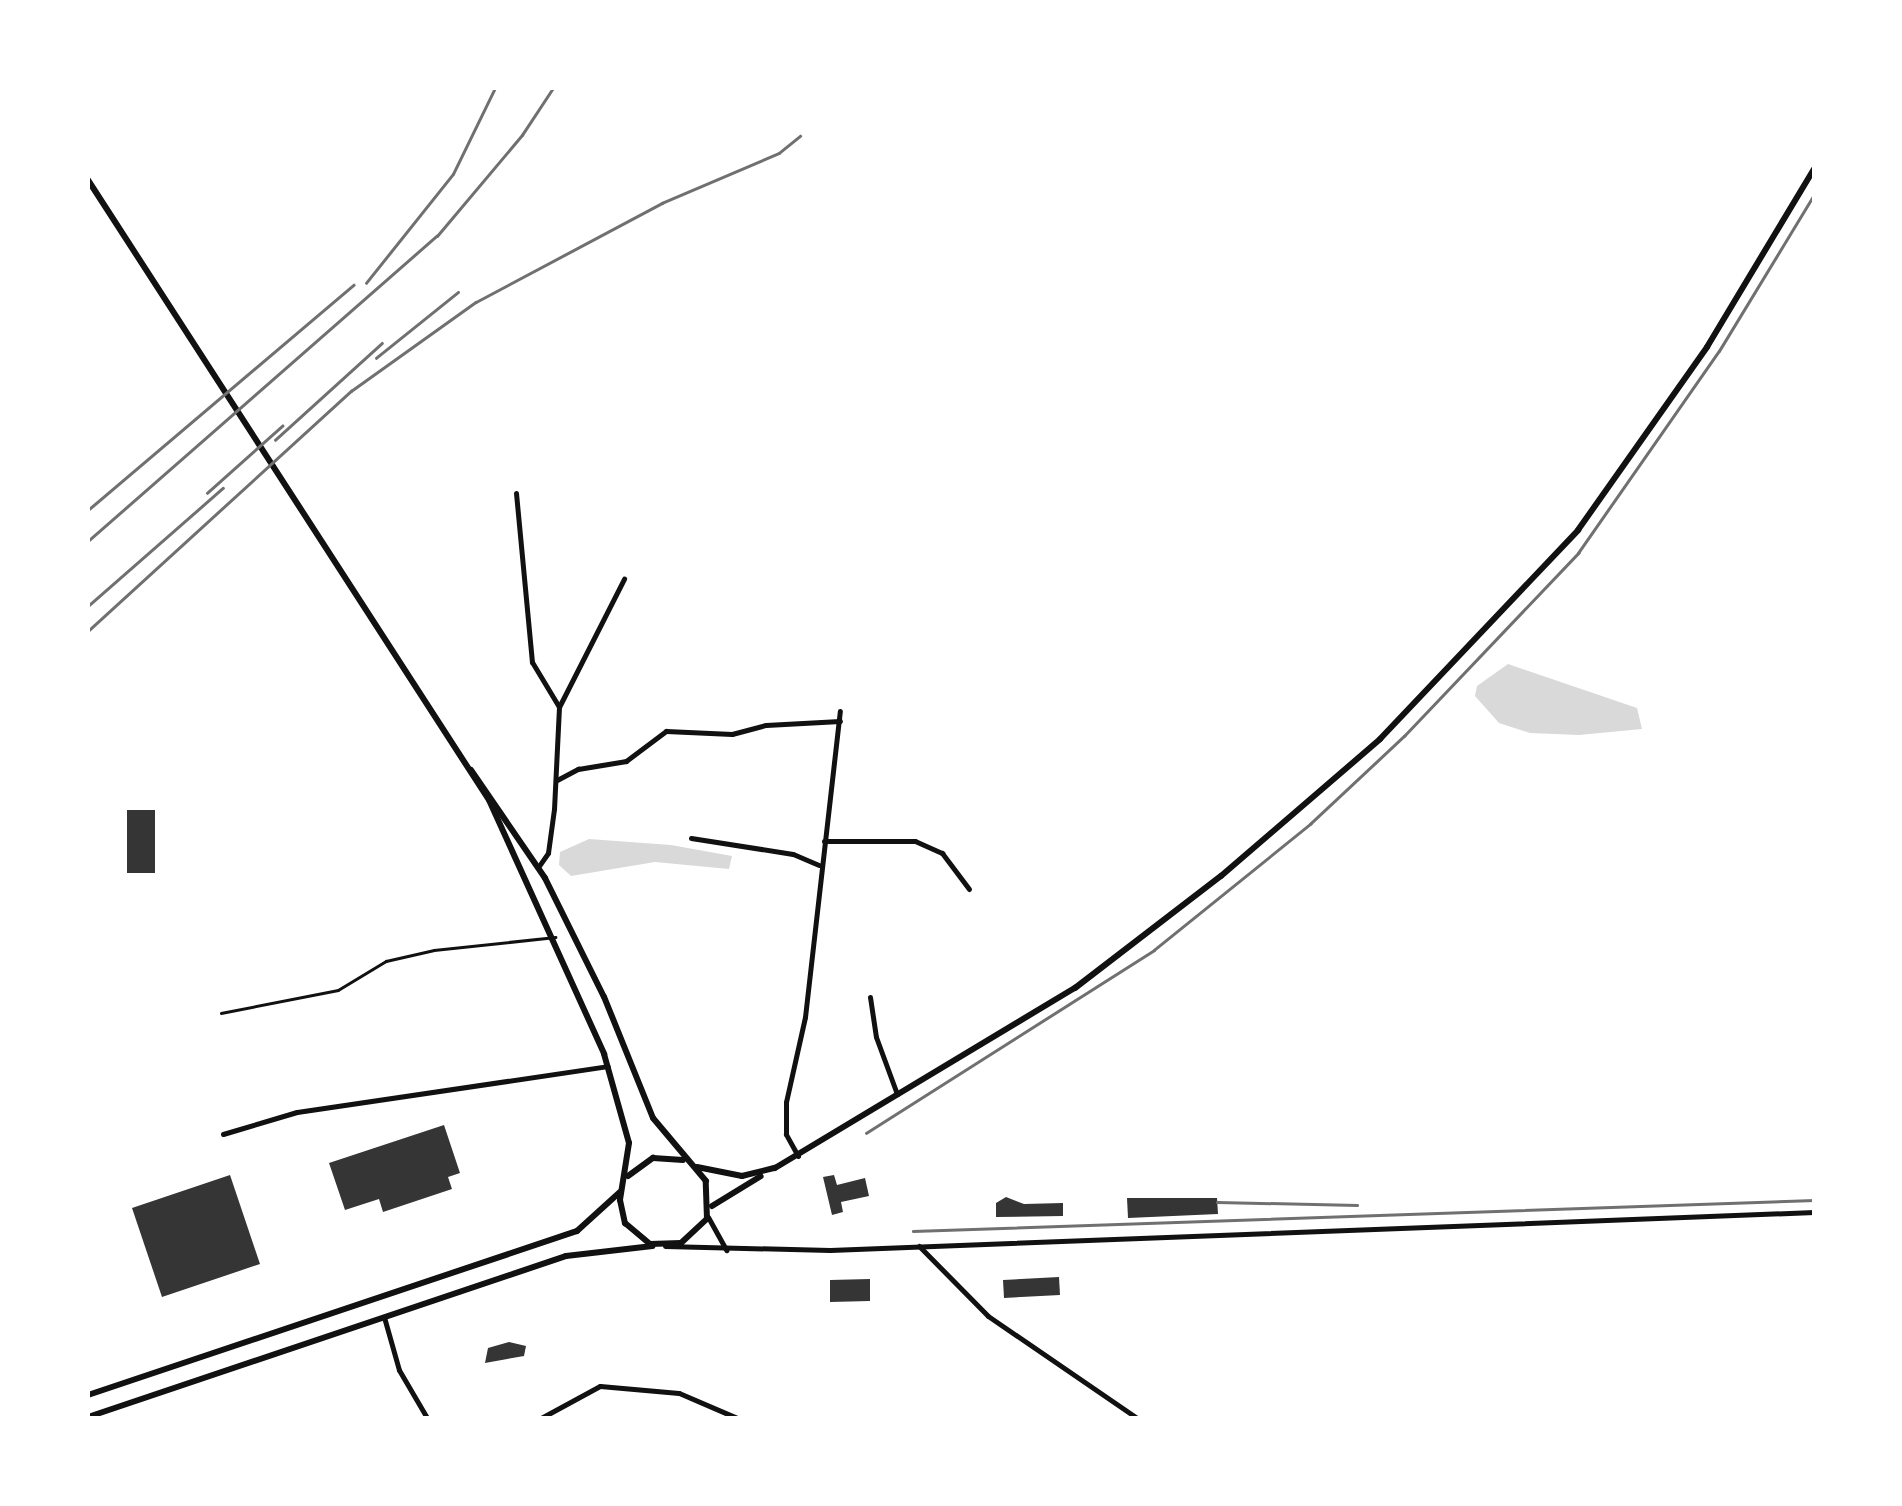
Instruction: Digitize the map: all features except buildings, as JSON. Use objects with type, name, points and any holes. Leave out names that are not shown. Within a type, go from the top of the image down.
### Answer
[{"type":"main road","points":[[88,1417],[383,1314],[583,1252],[662,1246],[694,1236],[709,1212],[775,1168],[898,1097],[1154,930],[1380,739],[1567,543],[1697,362],[1814,169]]},
{"type":"main road","points":[[88,180],[471,770],[539,866],[589,963],[652,1118],[709,1189],[709,1212]]},
{"type":"main road","points":[[471,770],[556,937],[608,1066],[629,1144],[620,1208],[629,1228],[662,1246]]},
{"type":"main road","points":[[88,1395],[577,1230],[603,1213],[623,1184],[653,1158],[742,1176],[775,1168]]},
{"type":"street","points":[[516,492],[532,662],[559,707]]},
{"type":"street","points":[[539,866],[548,853],[557,780],[559,707],[624,579]]},
{"type":"street","points":[[798,1156],[786,1134],[786,1102],[805,1017],[819,865],[840,711]]},
{"type":"street","points":[[557,780],[578,768],[626,761],[666,732],[732,734],[766,725],[840,720]]},
{"type":"street","points":[[691,838],[793,854],[819,865]]},
{"type":"street","points":[[824,842],[915,841],[942,853],[969,889]]},
{"type":"street","points":[[870,996],[876,1037],[898,1097]]},
{"type":"street","points":[[223,1134],[298,1112],[608,1066]]},
{"type":"street","points":[[709,1212],[716,1241],[739,1252]]},
{"type":"street","points":[[662,1246],[739,1252],[1814,1212]]},
{"type":"street","points":[[919,1246],[988,1316],[1137,1418]]},
{"type":"street","points":[[383,1314],[399,1370],[427,1418]]},
{"type":"street","points":[[541,1418],[600,1386],[679,1393],[736,1418]]},
{"type":"lane","points":[[221,1013],[338,990],[386,961],[434,950],[556,937]]},
{"type":"shaded area","points":[[1508,664],[1637,708],[1642,729],[1579,735],[1530,733],[1499,723],[1475,696],[1477,686]]},
{"type":"shaded area","points":[[589,839],[671,845],[732,856],[729,869],[655,862],[571,876],[559,865],[560,852]]},
{"type":"railway","points":[[366,283],[453,174],[495,88]]},
{"type":"railway","points":[[88,541],[437,236],[522,135],[553,88]]},
{"type":"railway","points":[[88,631],[351,391],[476,302],[662,203],[779,153],[800,136]]},
{"type":"railway","points":[[866,1133],[1154,950],[1310,824],[1404,736],[1578,553],[1719,351],[1814,195]]},
{"type":"railway","points":[[88,510],[353,285]]},
{"type":"railway","points":[[376,358],[458,292]]},
{"type":"railway","points":[[275,440],[382,343]]},
{"type":"railway","points":[[207,493],[282,426]]},
{"type":"railway","points":[[88,606],[223,488]]},
{"type":"railway","points":[[913,1231],[1814,1200]]},
{"type":"railway","points":[[1217,1202],[1357,1205]]}]
